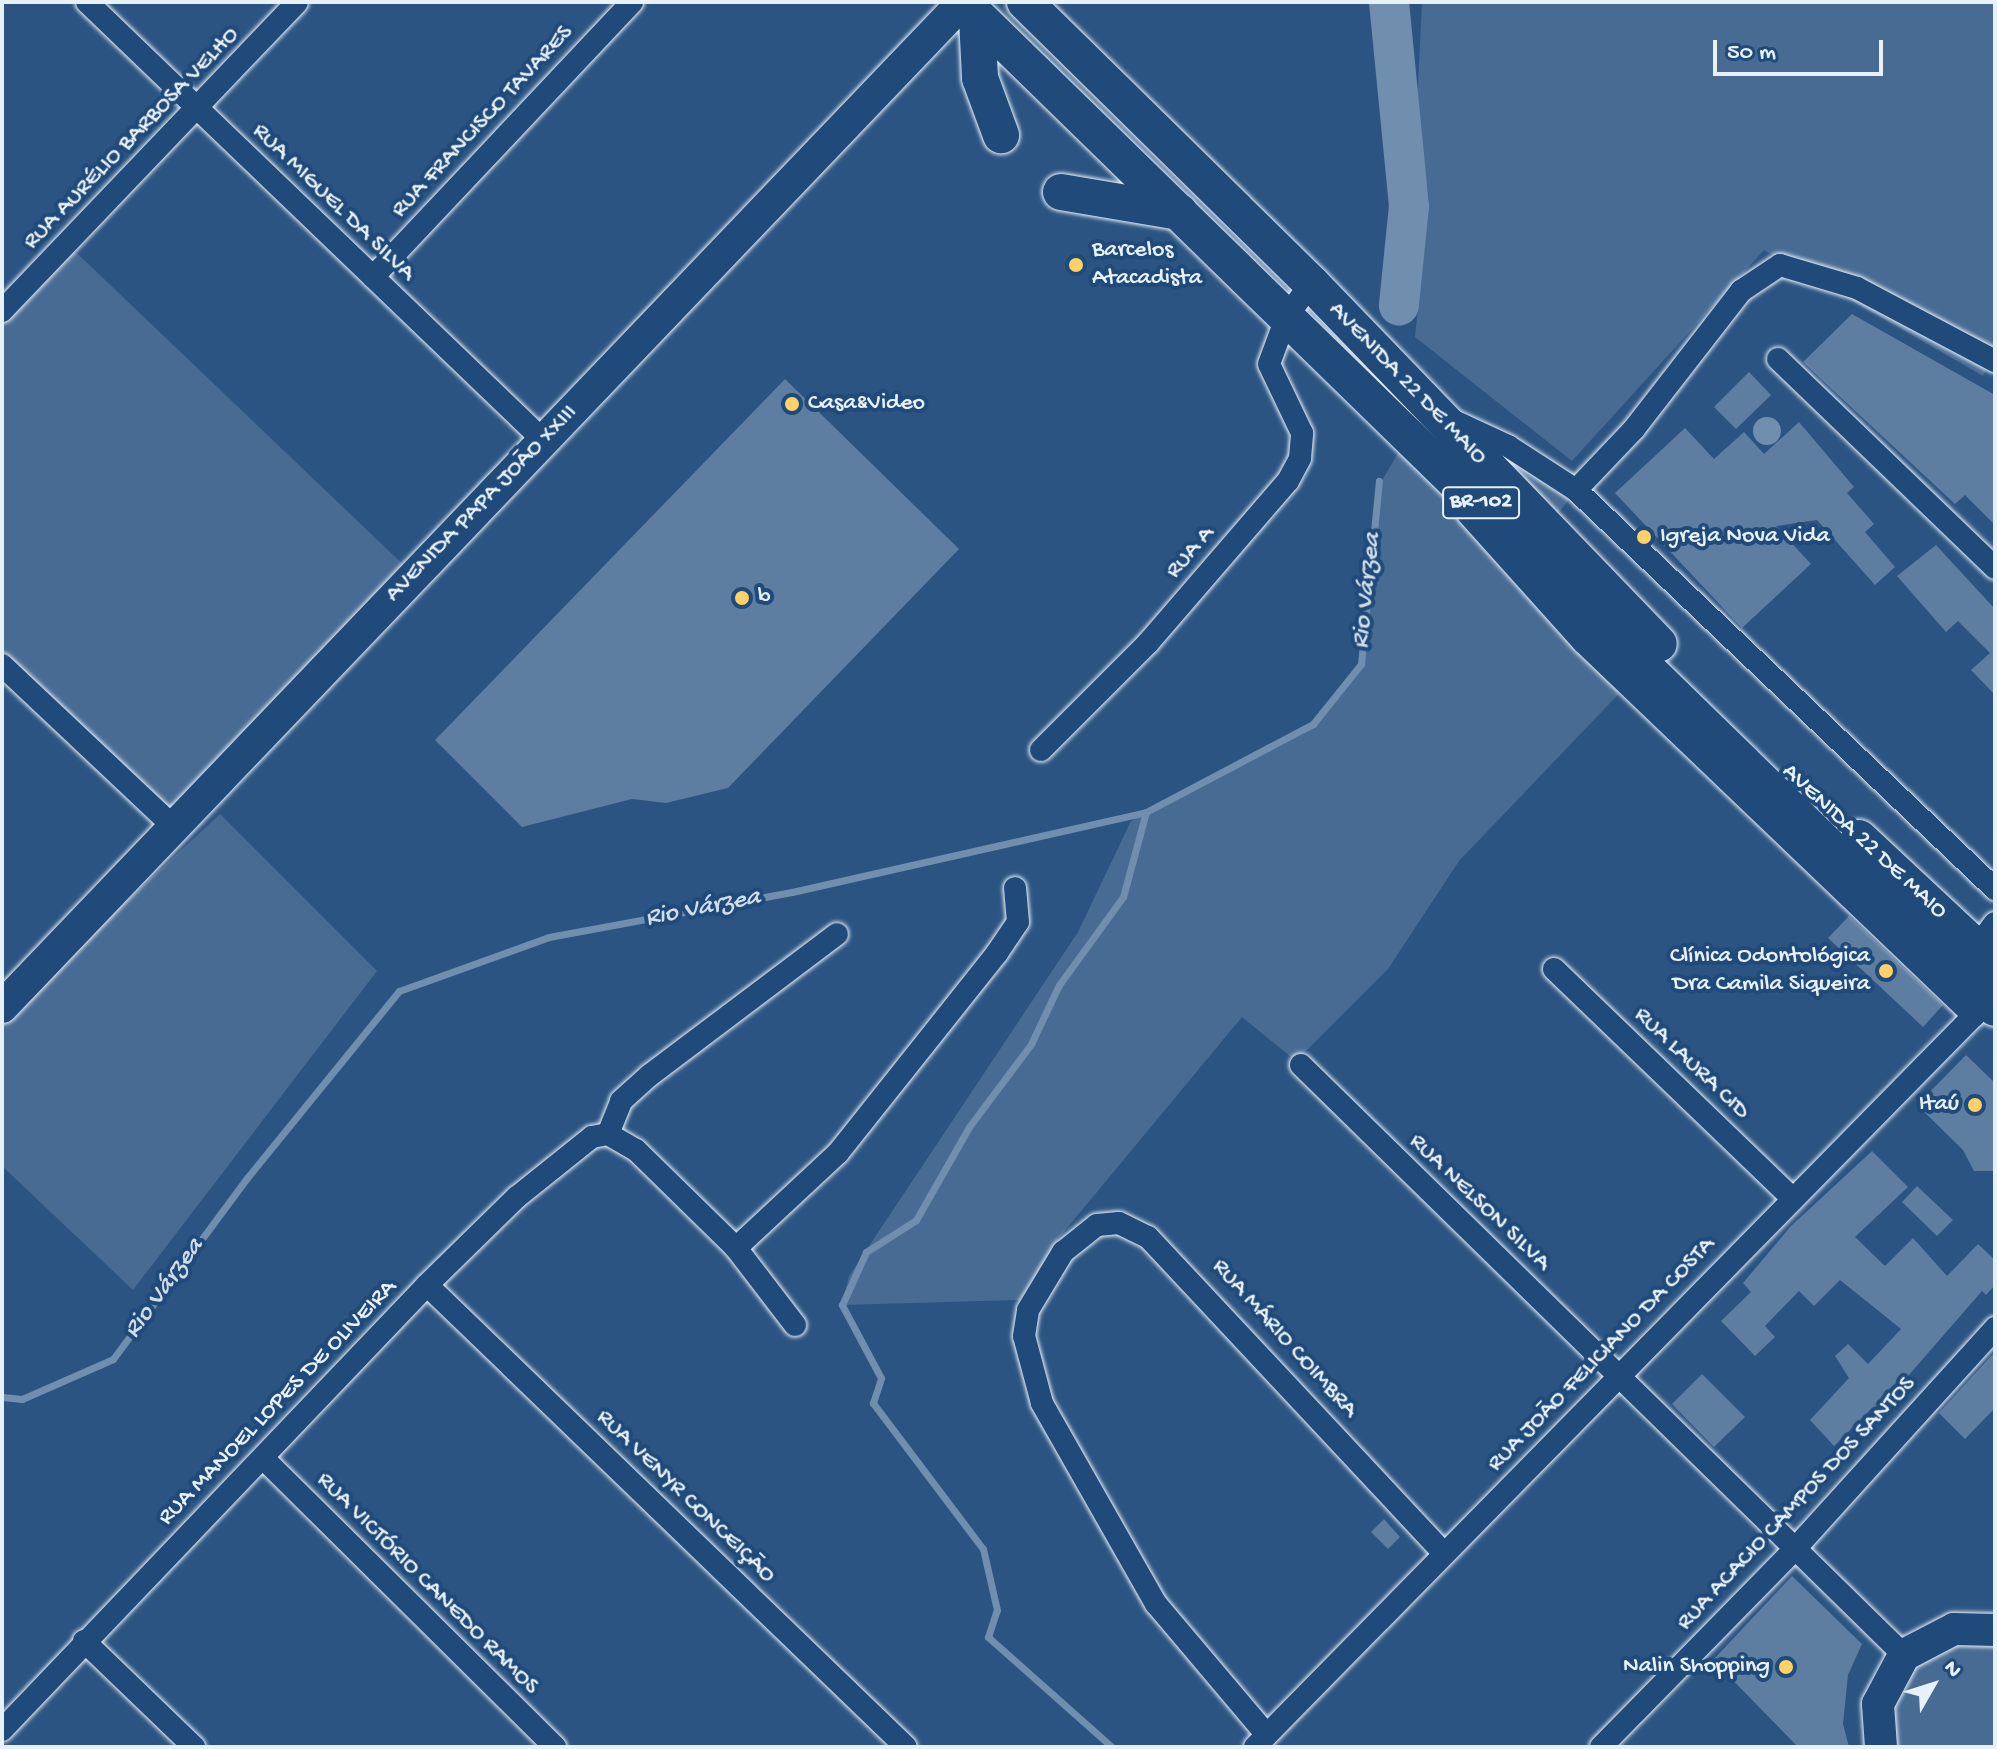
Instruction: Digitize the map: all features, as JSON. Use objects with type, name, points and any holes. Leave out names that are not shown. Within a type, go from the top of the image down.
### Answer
[{"type":"main road","name":"AVENIDA 22 DE MAIO","points":[[1025,2],[1311,283],[1420,421],[1986,1008]]},
{"type":"main road","name":"AVENIDA 22 DE MAIO","points":[[968,7],[1286,318],[1420,421],[1704,689],[1989,945]]},
{"type":"main road","points":[[968,7],[980,78],[1001,135]]},
{"type":"main road","points":[[1061,192],[1179,212]]},
{"type":"street","name":"RUA MIGUEL DA SILVA","points":[[87,2],[543,440]]},
{"type":"street","name":"RUA AURÉLIO BARBOSA VELHO","points":[[2,311],[198,110],[297,2]]},
{"type":"street","name":"RUA FRANCISCO TAVARES","points":[[373,277],[632,2]]},
{"type":"street","name":"AVENIDA PAPA JOÃO XXIII","points":[[2,1007],[176,829],[543,440],[968,7]]},
{"type":"street","points":[[1576,490],[1634,429],[1741,291],[1780,265],[1857,288],[1995,361]]},
{"type":"street","points":[[1286,318],[1311,283]]},
{"type":"street","name":"RUA A","points":[[1041,750],[1148,643],[1288,481],[1300,458],[1302,433],[1269,364],[1286,318]]},
{"type":"street","points":[[1778,359],[1995,568]]},
{"type":"street","points":[[1420,421],[1508,446],[1576,490],[1995,889]]},
{"type":"street","points":[[2,665],[176,829]]},
{"type":"street","points":[[736,1248],[838,1153],[997,953],[1018,922],[1015,888]]},
{"type":"street","points":[[795,1325],[736,1248],[636,1150],[608,1134],[621,1101],[650,1075],[837,934]]},
{"type":"street","name":"RUA LAURA CID","points":[[1554,969],[1791,1197]]},
{"type":"street","name":"RUA JOÃO FELICIANO DA COSTA","points":[[1260,1740],[1621,1377],[1791,1197],[1986,1008]]},
{"type":"street","name":"RUA NELSON SILVA","points":[[1301,1065],[1621,1377],[1793,1551],[1904,1655]]},
{"type":"street","name":"RUA MANOEL LOPES DE OLIVEIRA","points":[[2,1730],[427,1285],[548,1169],[592,1137],[608,1134]]},
{"type":"street","name":"RUA MÁRIO COIMBRA","points":[[1260,1740],[1156,1604],[1042,1403],[1024,1336],[1028,1310],[1063,1252],[1097,1225],[1119,1223],[1148,1237],[1444,1553]]},
{"type":"street","name":"RUA VENYR CONCEIÇÃO","points":[[427,1285],[906,1747]]},
{"type":"street","name":"RUA ACACIO CAMPOS DOS SANTOS","points":[[1601,1747],[1793,1551],[1995,1328]]},
{"type":"street","name":"RUA VICTÓRIO CANEDO RAMOS","points":[[263,1458],[555,1747]]},
{"type":"street","points":[[1881,1747],[1878,1704],[1904,1655],[1954,1629],[1995,1630]]},
{"type":"street","points":[[84,1641],[194,1747]]},
{"type":"shaded area","points":[[1422,2],[1995,2],[1995,352],[1983,376],[1764,250],[1572,461],[1415,337],[1429,200],[1417,106]]},
{"type":"shaded area","points":[[60,237],[411,572],[176,829],[2,665],[2,298]]},
{"type":"shaded area","points":[[1767,417],[1777,421],[1781,431],[1777,441],[1767,445],[1757,441],[1753,431],[1757,421]]},
{"type":"shaded area","points":[[1452,421],[1576,491],[1547,527]]},
{"type":"shaded area","points":[[1416,422],[1632,680],[1459,861],[1388,969],[1296,1061],[1242,1017],[1058,1239],[1020,1300],[842,1305],[849,1276],[1078,932],[1131,821],[1313,724],[1361,664],[1379,486]]},
{"type":"shaded area","points":[[220,814],[377,971],[133,1290],[2,1166],[2,1017]]},
{"type":"shaded area","points":[[1995,1634],[1995,1747],[1883,1747],[1905,1659]]},
{"type":"building","points":[[1852,314],[1995,395],[1995,525],[1965,495],[1955,504],[1803,362]]},
{"type":"building","points":[[1749,372],[1771,395],[1736,429],[1714,407]]},
{"type":"building","name":"b","points":[[785,379],[959,549],[728,788],[666,803],[632,799],[522,827],[435,740]]},
{"type":"building","points":[[1799,422],[1854,487],[1847,493],[1874,524],[1865,532],[1895,567],[1875,585],[1817,520],[1776,526],[1811,564],[1742,628],[1615,493],[1685,428],[1714,459],[1744,432],[1764,454]]},
{"type":"building","points":[[1936,545],[1995,609],[1995,695],[1971,670],[1990,653],[1958,621],[1946,632],[1897,576]]},
{"type":"building","name":"Clínica Odontológica Dra Camila Siqueira","points":[[1849,916],[1943,1005],[1923,1027],[1828,938]]},
{"type":"building","points":[[1966,1055],[1995,1083],[1995,1171],[1974,1171],[1963,1150],[1917,1105]]},
{"type":"building","points":[[1872,1151],[1908,1187],[1855,1237],[1885,1266],[1913,1238],[1947,1276],[1978,1244],[1995,1260],[1995,1285],[1986,1295],[1982,1291],[1875,1414],[1871,1409],[1834,1446],[1810,1420],[1849,1378],[1835,1356],[1848,1344],[1868,1364],[1901,1329],[1840,1280],[1814,1306],[1799,1291],[1765,1326],[1775,1337],[1755,1356],[1721,1321],[1751,1292],[1743,1283],[1791,1226]]},
{"type":"building","points":[[1917,1186],[1953,1220],[1937,1236],[1902,1202]]},
{"type":"building","points":[[1995,1352],[1995,1408],[1965,1439],[1939,1413]]},
{"type":"building","points":[[1702,1374],[1745,1417],[1714,1447],[1672,1404]]},
{"type":"building","points":[[1384,1519],[1400,1537],[1388,1549],[1371,1532]]},
{"type":"building","name":"Nalin Shopping","points":[[1792,1576],[1862,1644],[1848,1675],[1843,1724],[1849,1747],[1798,1747],[1713,1660]]},
{"type":"waterway","name":"Rio Várzea","points":[[1389,2],[1409,206],[1399,305]]},
{"type":"waterway","name":"Rio Várzea","points":[[2,1397],[22,1399],[113,1359],[247,1178],[399,991],[549,937],[792,892],[1146,812],[1313,724],[1361,664],[1379,481]]},
{"type":"waterway","points":[[1112,1747],[988,1637],[997,1610],[983,1549],[873,1403],[881,1378],[842,1305],[866,1252],[916,1220],[969,1127],[1031,1044],[1059,985],[1123,897],[1146,812]]},
{"type":"place","name":"Barcelos Atacadista","points":[[1076,265]]},
{"type":"place","name":"Casa&Video","points":[[792,404]]},
{"type":"place","name":"Igreja Nova Vida","points":[[1644,537]]},
{"type":"place","name":"b","points":[[742,598]]},
{"type":"place","name":"Clínica Odontológica Dra Camila Siqueira","points":[[1886,971]]},
{"type":"place","name":"Itaú","points":[[1975,1105]]},
{"type":"place","name":"Nalin Shopping","points":[[1786,1667]]}]
